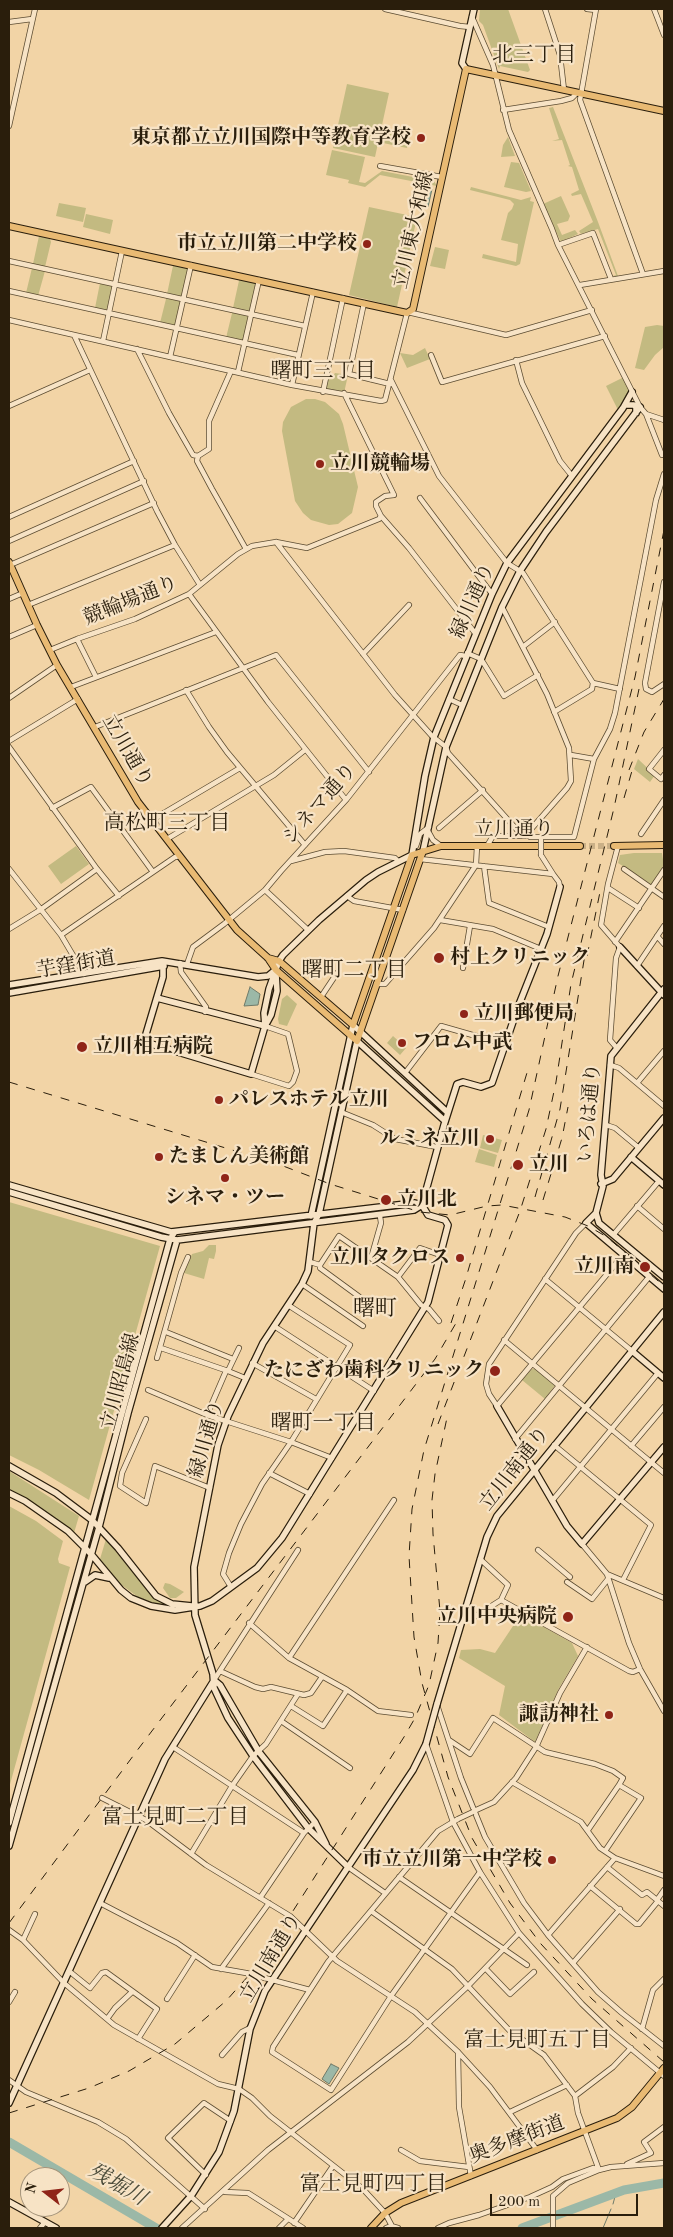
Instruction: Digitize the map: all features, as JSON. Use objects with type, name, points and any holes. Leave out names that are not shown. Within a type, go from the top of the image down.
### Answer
[{"type":"main road","points":[[466,69],[664,111]]},
{"type":"main road","name":"立川東大和線","points":[[9,226],[343,298],[407,314],[413,309],[466,69]]},
{"type":"main road","name":"立川通り","points":[[9,564],[36,625],[57,665],[126,783],[228,920],[268,958]]},
{"type":"main road","points":[[616,846],[664,845]]},
{"type":"main road","name":"立川通り","points":[[412,855],[441,846],[580,846]]},
{"type":"main road","points":[[268,958],[276,970],[357,1041],[423,851]]},
{"type":"main road","points":[[268,958],[279,961],[353,1025],[412,855]]},
{"type":"main road","name":"奥多摩街道","points":[[371,2228],[385,2213],[401,2203],[622,2116],[663,2072]]},
{"type":"street","points":[[9,126],[35,9]]},
{"type":"street","points":[[385,9],[470,27]]},
{"type":"street","points":[[466,69],[462,63],[474,9]]},
{"type":"street","points":[[545,9],[561,62],[564,90]]},
{"type":"street","points":[[587,9],[596,10],[578,93],[589,129],[643,274]]},
{"type":"street","points":[[654,9],[664,36]]},
{"type":"street","points":[[472,17],[493,65],[509,130],[558,246],[580,285],[632,392],[646,414],[662,455]]},
{"type":"street","points":[[9,22],[32,20]]},
{"type":"street","points":[[503,110],[561,101],[572,98],[578,93]]},
{"type":"street","points":[[380,166],[442,177]]},
{"type":"street","points":[[558,246],[592,233],[611,279]]},
{"type":"street","points":[[103,341],[122,251]]},
{"type":"street","points":[[9,261],[305,326]]},
{"type":"street","points":[[172,357],[176,328],[191,265]]},
{"type":"street","points":[[580,285],[664,271]]},
{"type":"street","points":[[238,372],[259,280]]},
{"type":"street","points":[[9,290],[298,355]]},
{"type":"street","points":[[292,385],[313,292]]},
{"type":"street","points":[[323,392],[343,298]]},
{"type":"street","points":[[364,303],[349,374],[390,382]]},
{"type":"street","points":[[9,320],[323,392],[344,393],[381,401],[385,400],[407,314],[412,313],[506,335],[592,310]]},
{"type":"street","points":[[74,335],[175,545],[200,585]]},
{"type":"street","points":[[431,354],[442,382],[605,336]]},
{"type":"street","points":[[137,349],[182,436],[193,455],[198,456]]},
{"type":"street","points":[[516,360],[522,383],[560,461],[572,476]]},
{"type":"street","points":[[9,406],[90,370]]},
{"type":"street","points":[[198,456],[209,449],[209,421],[231,371]]},
{"type":"street","points":[[390,382],[439,476],[507,563],[524,573],[593,683],[592,689],[554,712]]},
{"type":"street","name":"緑川通り","points":[[412,855],[425,776],[434,737],[492,594],[507,563],[625,405],[632,392]]},
{"type":"street","points":[[344,393],[394,494],[385,496],[376,502],[381,516],[409,548],[475,633]]},
{"type":"street","points":[[625,405],[634,405],[636,413]]},
{"type":"street","name":"緑川通り","points":[[423,851],[446,747],[502,607],[520,571],[546,532],[640,407]]},
{"type":"street","points":[[646,414],[664,420]]},
{"type":"street","points":[[198,456],[197,461],[246,549]]},
{"type":"street","points":[[9,517],[134,461]]},
{"type":"street","points":[[528,833],[530,837],[541,838],[574,837],[594,759],[610,729],[620,689],[656,500],[664,474]]},
{"type":"street","points":[[9,542],[144,482]]},
{"type":"street","points":[[420,498],[492,594]]},
{"type":"street","points":[[9,564],[154,503]]},
{"type":"street","name":"競輪場通り","points":[[50,650],[77,638],[135,619],[189,594],[246,549],[276,542],[307,548],[379,519],[381,516]]},
{"type":"street","points":[[276,542],[362,654],[413,716],[446,747],[448,753],[518,831],[518,836]]},
{"type":"street","points":[[28,605],[175,545]]},
{"type":"street","points":[[664,582],[645,683],[646,690],[652,692],[664,684]]},
{"type":"street","points":[[9,599],[23,594]]},
{"type":"street","points":[[189,594],[243,668],[346,800]]},
{"type":"street","points":[[362,654],[409,605]]},
{"type":"street","points":[[487,846],[494,836],[525,836],[571,781],[570,755],[554,712],[524,646],[502,607]]},
{"type":"street","points":[[524,646],[555,622]]},
{"type":"street","points":[[9,637],[36,625]]},
{"type":"street","points":[[71,687],[216,632]]},
{"type":"street","points":[[77,638],[96,677]]},
{"type":"street","points":[[94,727],[276,655],[369,772]]},
{"type":"street","name":"シネマ通り","points":[[181,963],[193,947],[264,890],[346,800],[460,655],[466,655]]},
{"type":"street","points":[[466,655],[480,659],[504,696],[538,675]]},
{"type":"street","points":[[9,698],[57,665]]},
{"type":"street","points":[[593,683],[620,689]]},
{"type":"street","points":[[186,690],[209,727],[240,768],[305,845]]},
{"type":"street","points":[[9,741],[78,699]]},
{"type":"street","points":[[449,699],[462,705]]},
{"type":"street","points":[[9,747],[97,869],[119,896]]},
{"type":"street","points":[[166,839],[274,775],[306,750]]},
{"type":"street","points":[[663,778],[648,769],[664,750]]},
{"type":"street","points":[[570,755],[594,759]]},
{"type":"street","points":[[152,820],[240,768]]},
{"type":"street","points":[[52,808],[91,787],[153,872]]},
{"type":"street","points":[[439,828],[483,790]]},
{"type":"street","points":[[641,834],[664,800]]},
{"type":"street","points":[[412,855],[420,834],[428,829],[433,840],[441,846]]},
{"type":"street","points":[[9,1192],[174,1239],[380,1216],[414,1210],[422,1205],[445,1121],[459,1082],[481,1087],[492,1083],[504,1044],[549,927],[560,887],[559,882],[541,855],[541,838]]},
{"type":"street","points":[[376,984],[385,984],[440,920],[476,865],[477,846]]},
{"type":"street","points":[[616,846],[601,925],[637,966],[664,992],[616,1047],[610,1040],[616,958],[620,947]]},
{"type":"street","points":[[290,861],[325,852],[344,851],[395,858],[398,861]]},
{"type":"street","name":"立川通り","points":[[279,961],[308,930],[347,896],[378,872],[412,855]]},
{"type":"street","points":[[61,935],[175,857],[180,856]]},
{"type":"street","points":[[420,859],[553,874]]},
{"type":"street","points":[[484,866],[489,903],[549,927]]},
{"type":"street","points":[[9,869],[61,935],[84,974]]},
{"type":"street","points":[[9,929],[40,910],[97,869]]},
{"type":"street","points":[[624,869],[664,897]]},
{"type":"street","points":[[615,942],[664,870]]},
{"type":"street","points":[[608,888],[639,908]]},
{"type":"street","points":[[264,890],[308,930]]},
{"type":"street","points":[[347,896],[354,901],[403,910]]},
{"type":"street","points":[[440,920],[501,931],[541,949]]},
{"type":"street","points":[[463,968],[470,926]]},
{"type":"street","points":[[637,966],[664,926]]},
{"type":"street","points":[[657,936],[664,944]]},
{"type":"street","points":[[251,1074],[265,1026],[264,1013],[279,961]]},
{"type":"street","points":[[181,963],[181,972],[206,1007],[205,1012]]},
{"type":"street","points":[[147,966],[181,963],[258,977],[268,976],[276,970]]},
{"type":"street","points":[[157,998],[205,1012],[265,1026],[288,1034],[296,1071],[293,1082],[289,1086],[150,1044],[146,1037],[163,976],[162,964]]},
{"type":"street","name":"芋窪街道","points":[[9,986],[147,966]]},
{"type":"street","name":"芋窪街道","points":[[9,993],[147,966]]},
{"type":"street","points":[[320,997],[337,973]]},
{"type":"street","points":[[314,1223],[311,1216],[353,1025],[448,1112]]},
{"type":"street","points":[[404,1073],[441,1026],[504,1044]]},
{"type":"street","points":[[314,1223],[319,1214],[357,1041],[445,1121]]},
{"type":"street","name":"いろは通り","points":[[603,1182],[601,1175],[610,1065],[611,1056],[616,1047]]},
{"type":"street","points":[[637,1083],[664,1051]]},
{"type":"street","points":[[660,1057],[664,1061]]},
{"type":"street","points":[[610,1065],[619,1068],[664,1106]]},
{"type":"street","points":[[341,1112],[373,1125],[395,1139],[438,1147]]},
{"type":"street","points":[[603,1182],[613,1179],[664,1118]]},
{"type":"street","points":[[606,1125],[615,1128],[639,1148]]},
{"type":"street","points":[[614,1234],[637,1206],[662,1183],[631,1157]]},
{"type":"street","points":[[603,1182],[596,1213],[599,1223],[664,1277]]},
{"type":"street","points":[[586,1223],[594,1209],[603,1182]]},
{"type":"street","points":[[9,1185],[175,1232],[414,1202],[422,1205],[428,1215],[447,1222],[431,1293],[425,1307],[310,1494],[267,1557],[210,1603],[175,1610],[144,1604],[126,1594],[109,1578],[91,1554],[48,1516],[9,1493]]},
{"type":"street","points":[[637,1206],[664,1229]]},
{"type":"street","points":[[596,1213],[576,1233],[489,1364],[486,1373],[487,1389],[567,1526],[608,1577],[629,1643],[640,1669],[664,1711]]},
{"type":"street","points":[[371,1258],[381,1223],[380,1216]]},
{"type":"street","name":"緑川通り","points":[[314,1223],[310,1262],[302,1284],[252,1363],[226,1421],[218,1446],[194,1567],[195,1606],[198,1627],[214,1680],[214,1688],[228,1718],[306,1831],[348,1867]]},
{"type":"street","points":[[586,1223],[664,1289]]},
{"type":"street","points":[[174,1239],[175,1232]]},
{"type":"street","points":[[320,1265],[339,1236],[398,1277],[421,1305],[439,1321]]},
{"type":"street","name":"立川昭島線","points":[[9,1823],[92,1520],[174,1239]]},
{"type":"street","name":"立川昭島線","points":[[9,1846],[99,1527],[174,1239]]},
{"type":"street","points":[[398,1277],[420,1248],[440,1255]]},
{"type":"street","points":[[497,1406],[623,1255]]},
{"type":"street","points":[[157,1358],[166,1332],[181,1273],[188,1257]]},
{"type":"street","points":[[310,1262],[320,1265],[320,1268],[376,1309]]},
{"type":"street","points":[[515,1439],[649,1277]]},
{"type":"street","points":[[545,1279],[664,1378]]},
{"type":"street","points":[[302,1284],[363,1326]]},
{"type":"street","points":[[232,1587],[223,1576],[229,1553],[241,1524],[269,1473],[291,1442],[350,1345],[288,1305]]},
{"type":"street","name":"立川南通り","points":[[163,2227],[191,2196],[219,2152],[231,2121],[239,2089],[250,2028],[271,1980],[413,1770],[426,1744],[436,1704],[487,1536],[497,1516],[664,1312]]},
{"type":"street","points":[[274,1326],[374,1391]]},
{"type":"street","points":[[166,1332],[233,1359]]},
{"type":"street","points":[[504,1340],[664,1473]]},
{"type":"street","points":[[161,1348],[245,1378]]},
{"type":"street","points":[[207,1415],[239,1348]]},
{"type":"street","points":[[252,1363],[316,1399]]},
{"type":"street","points":[[552,1501],[658,1373]]},
{"type":"street","points":[[148,1390],[207,1415],[291,1442],[332,1458]]},
{"type":"street","points":[[632,1446],[664,1407]]},
{"type":"street","points":[[146,1419],[122,1473],[120,1486],[146,1503],[155,1466],[210,1488]]},
{"type":"street","points":[[554,1445],[651,1525],[623,1580]]},
{"type":"street","points":[[582,1544],[664,1447]]},
{"type":"street","points":[[9,1466],[56,1493],[92,1520],[118,1548],[156,1596],[172,1604],[195,1606]]},
{"type":"street","points":[[269,1473],[310,1494]]},
{"type":"street","points":[[289,1658],[394,1500]]},
{"type":"street","points":[[9,2103],[139,1817],[173,1747],[249,1623],[298,1550]]},
{"type":"street","points":[[538,1550],[570,1577]]},
{"type":"street","points":[[462,1619],[474,1617],[501,1600],[508,1585],[480,1559]]},
{"type":"street","points":[[83,1584],[95,1575],[109,1578]]},
{"type":"street","points":[[608,1577],[623,1580],[664,1598]]},
{"type":"street","points":[[567,1582],[592,1598],[608,1577]]},
{"type":"street","points":[[501,1600],[629,1671],[633,1672],[640,1669]]},
{"type":"street","points":[[249,1623],[289,1658],[347,1690],[378,1711],[411,1715]]},
{"type":"street","points":[[338,2097],[331,2090],[272,2052],[273,2047],[333,1957],[438,1831],[494,1802],[512,1782],[536,1747],[560,1692],[587,1647]]},
{"type":"street","points":[[220,1670],[255,1687],[263,1689],[271,1686],[298,1694],[310,1693],[322,1677]]},
{"type":"street","name":"緑川通り","points":[[214,1680],[220,1685],[259,1752],[315,1822],[328,1848]]},
{"type":"street","points":[[291,1706],[323,1726],[347,1690]]},
{"type":"street","points":[[191,1854],[232,1786],[253,1756],[259,1752],[298,1694]]},
{"type":"street","points":[[436,1704],[474,1811],[485,1837],[505,1872],[548,1935],[606,2000],[664,2046]]},
{"type":"street","points":[[448,1740],[470,1754],[493,1718],[545,1752],[596,1764],[613,1771],[623,1778],[588,1830]]},
{"type":"street","points":[[281,1721],[350,1768]]},
{"type":"street","points":[[426,1744],[456,1820],[480,1872],[519,1933],[582,2004],[630,2048],[663,2072]]},
{"type":"street","points":[[173,1747],[306,1831]]},
{"type":"street","points":[[512,1782],[581,1822],[600,1848],[615,1858],[642,1870],[664,1876]]},
{"type":"street","points":[[605,1851],[641,1798],[619,1785]]},
{"type":"street","points":[[102,1798],[139,1817],[191,1854],[290,1916],[337,1962],[415,2012],[458,2052],[510,2112],[536,2150]]},
{"type":"street","points":[[260,1898],[306,1831],[315,1822]]},
{"type":"street","points":[[548,1935],[615,1858]]},
{"type":"street","points":[[348,1867],[385,1893]]},
{"type":"street","points":[[607,1867],[642,1895],[647,1892],[664,1906]]},
{"type":"street","points":[[331,2090],[391,1996],[480,1872]]},
{"type":"street","points":[[399,1877],[527,1965]]},
{"type":"street","points":[[590,1886],[636,1924],[639,1924],[664,1890]]},
{"type":"street","points":[[100,1903],[196,1955],[212,1967],[310,1990]]},
{"type":"street","points":[[222,1969],[269,1903]]},
{"type":"street","points":[[573,1963],[620,1909]]},
{"type":"street","points":[[371,1911],[452,1970],[509,2030],[544,2055],[575,2096],[578,2113],[599,2170]]},
{"type":"street","points":[[23,1940],[35,1914]]},
{"type":"street","points":[[9,1930],[23,1940],[64,1983],[107,2020],[218,2084],[239,2089],[252,2098],[270,2116],[362,2188],[385,2213],[392,2227]]},
{"type":"street","points":[[182,2228],[224,2192],[268,2150],[338,2097],[428,2024],[486,1969],[519,1933]]},
{"type":"street","points":[[167,1999],[196,1955]]},
{"type":"street","points":[[486,1969],[510,1994],[534,1972]]},
{"type":"street","points":[[69,1971],[90,1988],[104,1972],[129,1987],[132,1992],[157,2009],[138,2039]]},
{"type":"street","points":[[642,2029],[653,1990],[664,1979]]},
{"type":"street","points":[[9,2002],[15,1992]]},
{"type":"street","points":[[107,2020],[114,2008],[132,1992]]},
{"type":"street","points":[[222,2055],[242,2032],[250,2028]]},
{"type":"street","points":[[575,2096],[613,2067],[630,2048]]},
{"type":"street","points":[[458,2052],[459,2107],[471,2176]]},
{"type":"street","points":[[9,2080],[26,2092],[98,2122],[126,2139],[205,2209]]},
{"type":"street","points":[[510,2112],[567,2085]]},
{"type":"street","points":[[206,2175],[168,2138],[204,2103],[231,2121]]},
{"type":"street","points":[[553,2227],[553,2196],[561,2187],[599,2170],[630,2163],[651,2153],[644,2142],[663,2130]]},
{"type":"street","points":[[400,2150],[420,2161],[469,2166]]},
{"type":"street","points":[[611,2167],[664,2163]]},
{"type":"street","points":[[294,2223],[332,2166]]},
{"type":"street","points":[[438,2228],[530,2197],[552,2187],[563,2179],[593,2168],[599,2170]]},
{"type":"street","points":[[224,2192],[248,2192],[302,2228]]},
{"type":"street","points":[[9,2202],[56,2228]]},
{"type":"street","points":[[279,2228],[288,2219]]},
{"type":"street","points":[[40,2228],[45,2222]]},
{"type":"street","points":[[386,2228],[398,2228]]},
{"type":"shaded area","points":[[480,9],[508,9],[530,70],[528,72],[500,66],[499,69],[483,25],[479,21]]},
{"type":"shaded area","points":[[347,84],[389,93],[375,157],[333,148]]},
{"type":"shaded area","points":[[553,107],[618,276],[613,276],[616,275],[598,229],[581,234],[579,231],[593,222],[581,194],[572,196],[571,194],[579,190],[572,167],[568,166],[570,165],[562,140],[552,141],[559,139],[549,108]]},
{"type":"shaded area","points":[[386,129],[409,134],[407,148],[383,143]]},
{"type":"shaded area","points":[[508,137],[515,156],[501,157],[503,145]]},
{"type":"shaded area","points":[[332,150],[365,157],[359,182],[365,183],[382,171],[434,181],[437,186],[380,175],[365,187],[348,183],[349,180],[326,175]]},
{"type":"shaded area","points":[[511,162],[519,163],[531,191],[526,192],[504,187]]},
{"type":"shaded area","points":[[422,187],[432,189],[428,207],[418,205]]},
{"type":"shaded area","points":[[471,187],[521,200],[531,197],[530,201],[534,202],[520,264],[516,266],[482,258],[483,254],[516,262],[518,244],[501,240],[508,213],[514,204],[510,200],[470,190]]},
{"type":"shaded area","points":[[561,196],[570,216],[568,221],[557,224],[562,235],[575,230],[578,234],[561,242],[543,204]]},
{"type":"shaded area","points":[[59,203],[86,208],[83,222],[56,216]]},
{"type":"shaded area","points":[[369,207],[412,216],[416,222],[397,307],[349,295]]},
{"type":"shaded area","points":[[86,214],[113,220],[110,234],[83,227]]},
{"type":"shaded area","points":[[39,236],[50,239],[51,242],[45,267],[33,264]]},
{"type":"shaded area","points":[[435,247],[449,250],[445,269],[430,266]]},
{"type":"shaded area","points":[[174,261],[190,265],[183,297],[167,294]]},
{"type":"shaded area","points":[[32,268],[45,271],[38,296],[26,293]]},
{"type":"shaded area","points":[[240,276],[258,280],[251,312],[233,308]]},
{"type":"shaded area","points":[[100,283],[114,286],[108,311],[95,308]]},
{"type":"shaded area","points":[[167,295],[182,298],[176,327],[160,323]]},
{"type":"shaded area","points":[[233,309],[250,313],[244,342],[226,338]]},
{"type":"shaded area","points":[[664,326],[664,347],[655,355],[644,370],[635,368],[645,327]]},
{"type":"shaded area","points":[[425,348],[430,359],[407,368],[400,353],[413,355]]},
{"type":"shaded area","points":[[335,373],[348,375],[344,393],[324,391],[327,376],[333,376]]},
{"type":"shaded area","points":[[624,377],[631,393],[619,412],[606,386]]},
{"type":"shaded area","name":"立川競輪場","points":[[306,399],[325,402],[339,414],[343,424],[358,487],[352,513],[338,524],[329,525],[311,520],[303,513],[295,501],[282,431],[283,422],[291,407]]},
{"type":"shaded area","points":[[638,759],[655,775],[650,782],[634,769]]},
{"type":"shaded area","points":[[76,846],[89,864],[61,884],[48,866]]},
{"type":"shaded area","points":[[662,853],[664,866],[652,885],[618,863],[620,855]]},
{"type":"shaded area","points":[[250,987],[260,994],[258,1005],[244,1006]]},
{"type":"shaded area","points":[[287,995],[297,1004],[287,1026],[279,1024],[278,1019],[282,999]]},
{"type":"shaded area","points":[[393,1036],[406,1048],[400,1055],[387,1043]]},
{"type":"shaded area","points":[[483,1135],[502,1140],[498,1153],[480,1148]]},
{"type":"shaded area","points":[[479,1149],[497,1155],[494,1167],[475,1162]]},
{"type":"shaded area","points":[[9,1202],[160,1246],[89,1500],[39,1470],[9,1455]]},
{"type":"shaded area","points":[[209,1245],[216,1245],[216,1251],[214,1259],[209,1258],[204,1279],[184,1273],[192,1254],[203,1251]]},
{"type":"shaded area","points":[[532,1369],[536,1369],[555,1385],[545,1399],[522,1380]]},
{"type":"shaded area","points":[[9,1471],[79,1516],[74,1533],[29,1500],[9,1489]]},
{"type":"shaded area","points":[[9,1506],[36,1521],[63,1541],[58,1559],[59,1563],[70,1567],[9,1788]]},
{"type":"shaded area","points":[[106,1539],[150,1594],[171,1607],[159,1605],[138,1597],[119,1583],[100,1559]]},
{"type":"shaded area","points":[[165,1583],[184,1592],[176,1598],[170,1598],[163,1588]]},
{"type":"shaded area","points":[[521,1614],[572,1643],[578,1656],[558,1690],[535,1742],[499,1715],[505,1686],[459,1658],[461,1650],[480,1649],[495,1653]]},
{"type":"shaded area","points":[[331,2064],[339,2068],[329,2084],[322,2079]]},
{"type":"waterway","name":"残堀川","points":[[9,2142],[156,2228]]},
{"type":"waterway","name":"残堀川","points":[[522,2228],[624,2190],[664,2183]]},
{"type":"waterway","points":[[613,2204],[616,2193]]},
{"type":"waterway","points":[[603,2228],[611,2209]]},
{"type":"tunnel","points":[[580,846],[614,846]]},
{"type":"railway","points":[[664,530],[635,677],[558,976],[529,1110],[424,1450],[412,1509],[409,1556],[414,1637],[422,1683],[448,1777],[472,1838],[510,1903],[541,1944],[592,1999],[664,2062]]},
{"type":"railway","points":[[438,1424],[520,1211],[546,1129],[556,1082],[571,984],[614,808],[639,689]]},
{"type":"railway","points":[[629,770],[644,732],[664,699]]},
{"type":"railway","points":[[624,798],[634,764]]},
{"type":"railway","points":[[587,956],[600,892]]},
{"type":"railway","points":[[535,1197],[560,1109],[586,948]]},
{"type":"railway","points":[[451,1323],[529,1066]]},
{"type":"railway","points":[[9,1082],[278,1164],[330,1184],[420,1212],[450,1215],[487,1206],[502,1205],[565,1217],[588,1226],[607,1237],[664,1286]]},
{"type":"railway","points":[[543,1200],[562,1138],[568,1107]]},
{"type":"railway","points":[[9,1923],[139,1748],[435,1359],[459,1318]]},
{"type":"railway","points":[[9,2113],[89,2088],[129,2071],[175,2044],[226,2001],[250,1974],[270,1947],[404,1737],[415,1718],[429,1685],[438,1643],[440,1611],[432,1500],[435,1474],[448,1413]]},
{"type":"place","name":"東京都立立川国際中等教育学校","points":[[421,138]]},
{"type":"place","name":"市立立川第二中学校","points":[[367,244]]},
{"type":"place","name":"立川競輪場","points":[[320,464]]},
{"type":"place","name":"村上クリニック","points":[[439,958]]},
{"type":"place","name":"立川郵便局","points":[[464,1014]]},
{"type":"place","name":"フロム中武","points":[[402,1043]]},
{"type":"place","name":"立川相互病院","points":[[82,1047]]},
{"type":"place","name":"パレスホテル立川","points":[[219,1100]]},
{"type":"place","name":"ルミネ立川","points":[[490,1139]]},
{"type":"place","name":"たましん美術館","points":[[159,1157]]},
{"type":"place","name":"立川","points":[[518,1165]]},
{"type":"place","name":"シネマ・ツー","points":[[225,1178]]},
{"type":"place","name":"立川北","points":[[386,1200]]},
{"type":"place","name":"立川タクロス","points":[[460,1258]]},
{"type":"place","name":"立川南","points":[[645,1267]]},
{"type":"place","name":"たにざわ歯科クリニック","points":[[495,1371]]},
{"type":"place","name":"立川中央病院","points":[[568,1617]]},
{"type":"place","name":"諏訪神社","points":[[609,1715]]},
{"type":"place","name":"市立立川第一中学校","points":[[552,1860]]},
{"type":"district","name":"北三丁目","points":[[534,55]]},
{"type":"district","name":"曙町三丁目","points":[[323,371]]},
{"type":"district","name":"高松町三丁目","points":[[167,823]]},
{"type":"district","name":"曙町二丁目","points":[[354,970]]},
{"type":"district","name":"曙町","points":[[375,1309]]},
{"type":"district","name":"曙町一丁目","points":[[323,1423]]},
{"type":"district","name":"富士見町二丁目","points":[[175,1817]]},
{"type":"district","name":"富士見町五丁目","points":[[537,2040]]},
{"type":"district","name":"富士見町四丁目","points":[[373,2184]]}]
